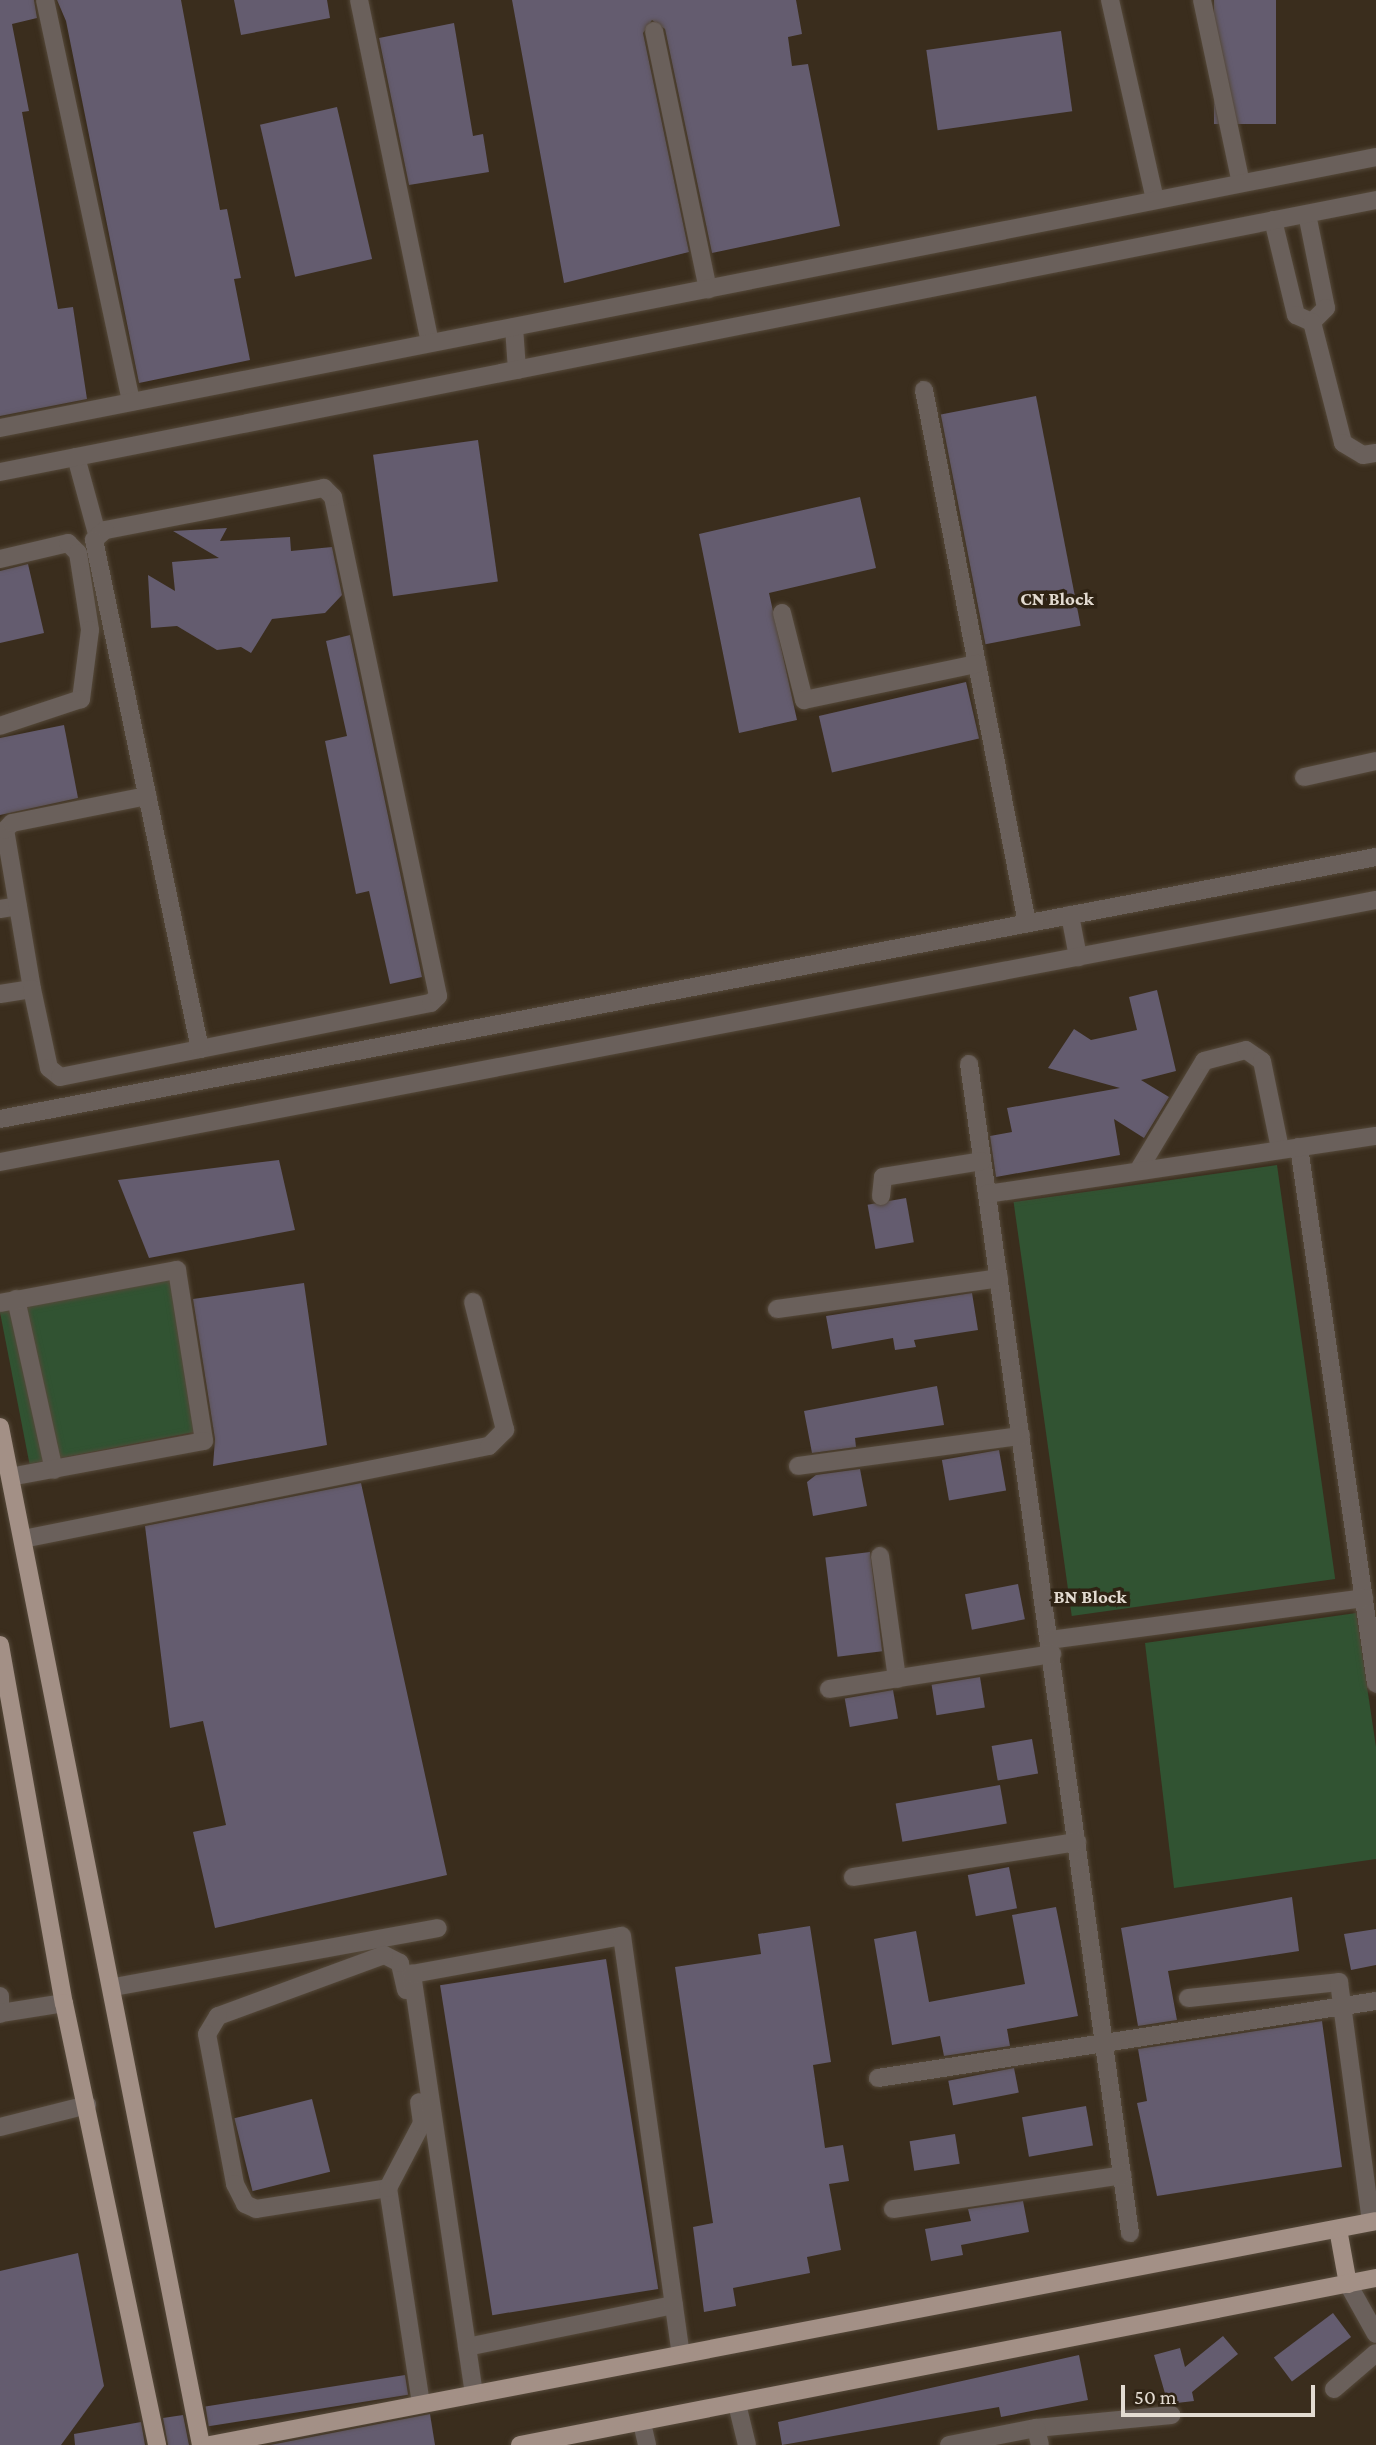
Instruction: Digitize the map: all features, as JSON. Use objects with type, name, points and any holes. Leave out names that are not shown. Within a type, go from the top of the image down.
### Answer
[{"type":"main road","points":[[0,1427],[114,1987],[201,2445]]},
{"type":"main road","points":[[0,1645],[64,2003],[157,2445]]},
{"type":"main road","points":[[210,2445],[1374,2222]]},
{"type":"main road","points":[[1338,2229],[1348,2284]]},
{"type":"main road","points":[[520,2445],[642,2424],[1376,2278]]},
{"type":"street","points":[[46,0],[131,402]]},
{"type":"street","points":[[359,0],[430,343]]},
{"type":"street","points":[[1110,0],[1155,200]]},
{"type":"street","points":[[1202,0],[1241,183]]},
{"type":"street","points":[[654,31],[708,289]]},
{"type":"street","points":[[0,428],[1376,157]]},
{"type":"street","points":[[0,472],[1376,200]]},
{"type":"street","points":[[1307,214],[1326,308],[1312,321]]},
{"type":"street","points":[[1273,220],[1296,315],[1312,321]]},
{"type":"street","points":[[1312,321],[1343,443],[1363,455],[1376,453]]},
{"type":"street","points":[[514,327],[517,370]]},
{"type":"street","points":[[924,390],[1027,923]]},
{"type":"street","points":[[76,457],[97,534],[147,796],[200,1049]]},
{"type":"street","points":[[97,534],[330,491],[438,996],[60,1077],[49,1068],[32,989],[9,908],[7,827],[147,796]]},
{"type":"street","points":[[0,559],[68,543],[78,553],[89,629],[80,699],[0,726]]},
{"type":"street","points":[[782,614],[804,700],[977,664]]},
{"type":"street","points":[[1304,777],[1376,761]]},
{"type":"street","points":[[0,1119],[1376,857]]},
{"type":"street","points":[[0,1162],[1376,900]]},
{"type":"street","points":[[1070,915],[1078,957]]},
{"type":"street","points":[[0,994],[32,989]]},
{"type":"street","points":[[1138,1171],[1204,1061],[1246,1050],[1262,1061],[1280,1149]]},
{"type":"street","points":[[969,1064],[1077,1842],[1108,2042],[1130,2233]]},
{"type":"street","points":[[987,1194],[1376,1136]]},
{"type":"street","points":[[1299,1147],[1376,1684]]},
{"type":"street","points":[[881,1196],[883,1177],[982,1161]]},
{"type":"street","points":[[10,1477],[54,1470],[204,1443],[177,1272],[8,1301],[54,1470]]},
{"type":"street","points":[[777,1309],[999,1278]]},
{"type":"street","points":[[23,1539],[489,1446],[505,1430],[473,1302]]},
{"type":"street","points":[[797,1466],[1021,1436]]},
{"type":"street","points":[[880,1556],[897,1679]]},
{"type":"street","points":[[829,1689],[897,1679],[1051,1647],[1364,1598]]},
{"type":"street","points":[[853,1877],[1077,1842]]},
{"type":"street","points":[[114,1987],[438,1928]]},
{"type":"street","points":[[474,2393],[412,1974],[622,1936],[681,2354]]},
{"type":"street","points":[[388,2188],[256,2209],[245,2204],[235,2184],[207,2034],[218,2016],[384,1955],[400,1963],[422,2123],[388,2188],[421,2403]]},
{"type":"street","points":[[1188,1997],[1334,1979],[1343,2007],[1374,2222]]},
{"type":"street","points":[[878,2078],[1376,2001]]},
{"type":"street","points":[[0,2008],[64,2003]]},
{"type":"street","points":[[0,2127],[87,2105]]},
{"type":"street","points":[[893,2209],[1122,2175]]},
{"type":"street","points":[[1348,2284],[1376,2334]]},
{"type":"street","points":[[467,2347],[674,2305]]},
{"type":"street","points":[[1334,2389],[1376,2353]]},
{"type":"street","points":[[737,2404],[747,2445]]},
{"type":"street","points":[[949,2445],[1038,2437],[1171,2414]]},
{"type":"street","points":[[642,2424],[646,2445]]},
{"type":"green space","points":[[1277,1165],[1335,1579],[1072,1616],[1014,1202]]},
{"type":"green space","points":[[169,1275],[199,1431],[30,1464],[0,1308]]},
{"type":"green space","points":[[1356,1613],[1376,1747],[1376,1859],[1174,1888],[1145,1643]]},
{"type":"building","points":[[0,0],[34,0],[37,18],[12,24],[29,111],[22,112],[58,309],[73,307],[87,399],[0,416]]},
{"type":"building","points":[[57,0],[181,0],[220,210],[227,209],[241,278],[234,279],[250,360],[139,383],[66,21]]},
{"type":"building","points":[[234,0],[327,0],[330,18],[241,35]]},
{"type":"building","points":[[512,0],[796,0],[802,34],[788,37],[792,66],[808,64],[840,226],[712,253],[665,29],[652,20],[643,33],[689,252],[564,283]]},
{"type":"building","points":[[1214,0],[1276,0],[1276,124],[1214,124]]},
{"type":"building","points":[[454,23],[473,136],[483,134],[489,172],[409,185],[379,38]]},
{"type":"building","points":[[1061,31],[1072,111],[938,130],[926,50]]},
{"type":"building","points":[[337,107],[372,259],[295,277],[260,125]]},
{"type":"building","points":[[1036,396],[1081,626],[985,644],[941,415]]},
{"type":"building","points":[[478,440],[498,582],[393,596],[373,455]]},
{"type":"building","points":[[860,497],[876,568],[769,593],[797,720],[739,733],[699,534]]},
{"type":"building","points":[[227,528],[220,541],[290,537],[291,551],[332,547],[342,595],[325,613],[272,619],[251,653],[241,647],[217,650],[177,626],[151,628],[148,575],[175,591],[172,562],[219,558],[173,531]]},
{"type":"building","points":[[28,564],[44,633],[0,643],[0,571]]},
{"type":"building","points":[[350,635],[422,977],[390,984],[369,891],[356,894],[325,741],[347,736],[326,641]]},
{"type":"building","points":[[966,682],[979,739],[832,772],[819,716]]},
{"type":"building","points":[[64,725],[78,798],[0,815],[0,738]]},
{"type":"building","points":[[1157,990],[1176,1071],[1141,1080],[1169,1097],[1144,1138],[1114,1119],[1120,1155],[996,1177],[990,1136],[1012,1132],[1007,1108],[1120,1088],[1048,1068],[1074,1029],[1091,1040],[1137,1030],[1129,997]]},
{"type":"building","points":[[279,1160],[295,1230],[149,1258],[118,1180]]},
{"type":"building","points":[[906,1198],[914,1242],[875,1249],[868,1205]]},
{"type":"building","points":[[304,1283],[327,1445],[213,1466],[215,1439],[193,1299]]},
{"type":"building","points":[[972,1293],[978,1330],[914,1340],[916,1347],[895,1350],[893,1338],[832,1349],[826,1316]]},
{"type":"building","points":[[937,1386],[944,1425],[855,1438],[856,1447],[812,1453],[804,1411]]},
{"type":"building","points":[[999,1450],[1006,1490],[949,1500],[942,1460]]},
{"type":"building","points":[[860,1469],[867,1506],[813,1516],[807,1482],[816,1475]]},
{"type":"building","points":[[361,1483],[447,1875],[215,1928],[193,1832],[226,1825],[203,1721],[170,1728],[145,1526]]},
{"type":"building","points":[[870,1552],[882,1651],[838,1657],[825,1557]]},
{"type":"building","points":[[1018,1584],[1025,1619],[972,1630],[965,1594]]},
{"type":"building","points":[[980,1677],[985,1708],[936,1715],[932,1685]]},
{"type":"building","points":[[893,1690],[898,1719],[850,1727],[845,1699]]},
{"type":"building","points":[[1032,1739],[1038,1773],[998,1781],[992,1746]]},
{"type":"building","points":[[1000,1785],[1007,1823],[902,1842],[896,1803]]},
{"type":"building","points":[[1009,1867],[1017,1908],[976,1916],[968,1875]]},
{"type":"building","points":[[1292,1897],[1299,1951],[1168,1971],[1177,2020],[1138,2026],[1121,1928]]},
{"type":"building","points":[[1056,1907],[1078,2016],[1007,2029],[1010,2046],[944,2056],[940,2036],[892,2045],[874,1939],[916,1931],[929,2002],[1025,1984],[1012,1915]]},
{"type":"building","points":[[810,1926],[831,2062],[813,2065],[825,2148],[843,2145],[849,2181],[829,2184],[841,2250],[807,2257],[810,2273],[733,2288],[736,2306],[704,2312],[693,2227],[713,2223],[675,1967],[761,1954],[758,1934]]},
{"type":"building","points":[[1376,1929],[1376,1965],[1351,1970],[1344,1934]]},
{"type":"building","points":[[606,1959],[658,2289],[492,2315],[440,1985]]},
{"type":"building","points":[[1322,2021],[1342,2167],[1157,2196],[1137,2103],[1147,2101],[1138,2049]]},
{"type":"building","points":[[1014,2068],[1019,2093],[953,2105],[948,2081]]},
{"type":"building","points":[[312,2099],[330,2172],[253,2191],[234,2118]]},
{"type":"building","points":[[1086,2106],[1093,2145],[1029,2157],[1022,2117]]},
{"type":"building","points":[[955,2134],[960,2164],[914,2171],[910,2141]]},
{"type":"building","points":[[1023,2201],[1029,2232],[961,2245],[963,2255],[931,2261],[925,2229],[971,2221],[968,2209]]},
{"type":"building","points":[[78,2253],[104,2386],[61,2445],[0,2445],[0,2271]]},
{"type":"building","points":[[1333,2313],[1351,2337],[1292,2381],[1274,2358]]},
{"type":"building","points":[[1223,2336],[1238,2354],[1192,2392],[1194,2401],[1168,2404],[1154,2355],[1180,2348],[1185,2367]]},
{"type":"building","points":[[1079,2355],[1088,2400],[1001,2417],[999,2407],[782,2445],[778,2422]]},
{"type":"building","points":[[405,2375],[408,2395],[209,2426],[205,2407]]},
{"type":"building","points":[[430,2414],[435,2445],[270,2445]]},
{"type":"building","points":[[183,2415],[189,2445],[168,2445],[163,2418]]},
{"type":"building","points":[[141,2422],[145,2445],[75,2445],[74,2434]]},
{"type":"district","name":"CN Block","points":[[1057,599]]},
{"type":"district","name":"BN Block","points":[[1090,1597]]}]
